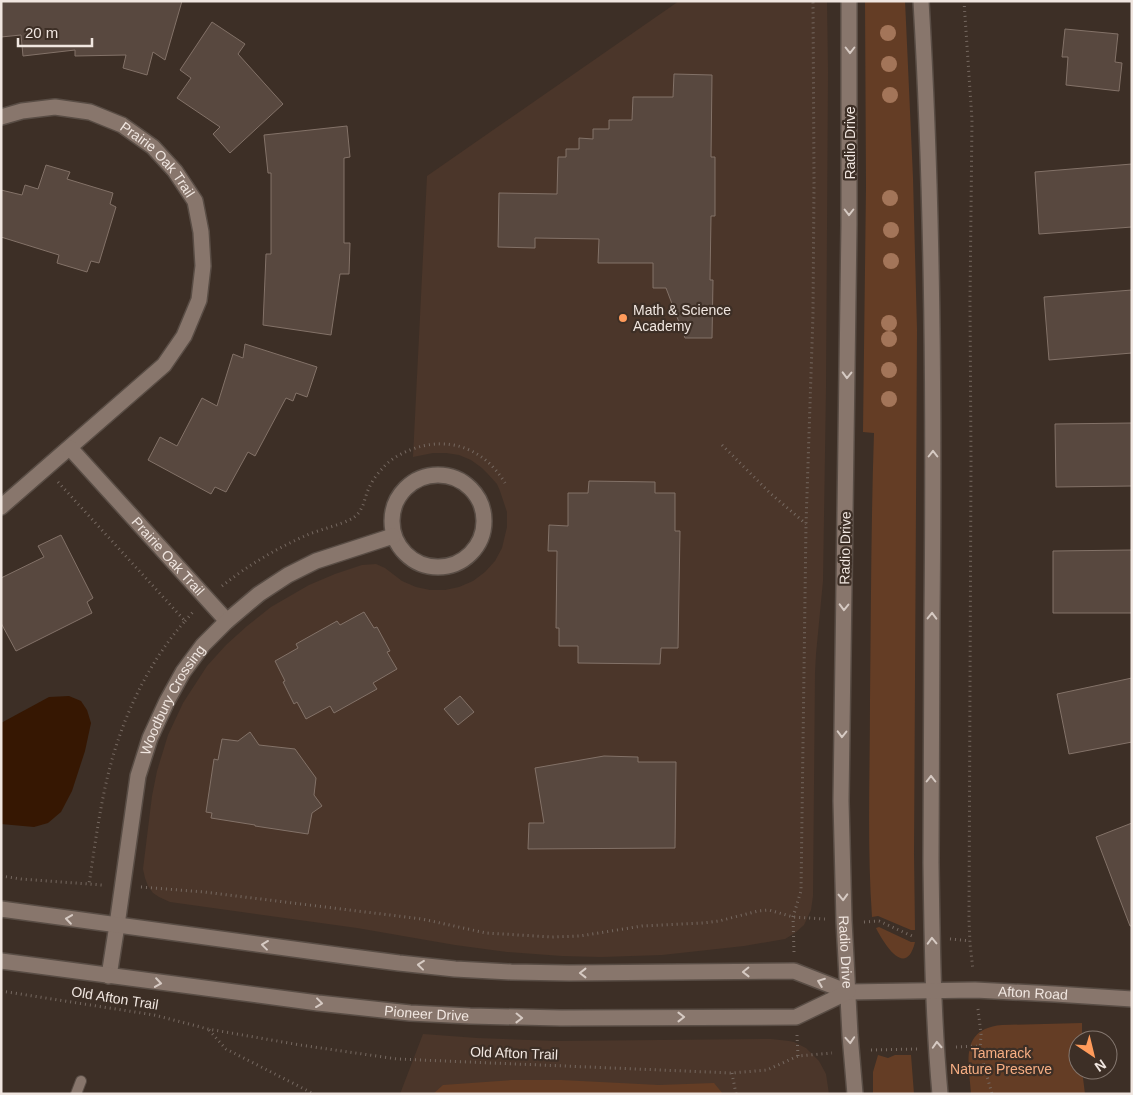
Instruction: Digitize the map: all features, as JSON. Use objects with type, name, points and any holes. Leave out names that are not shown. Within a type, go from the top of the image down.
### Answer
[{"type":"street","name":"Radio Drive","points":[[849,1],[849,225],[841,792],[844,921],[855,1094]]},
{"type":"street","points":[[921,1],[932,244],[932,938],[940,1094]]},
{"type":"street","name":"Prairie Oak Trail","points":[[1,117],[22,111],[55,107],[90,112],[122,125],[153,147],[175,171],[195,201],[202,232],[203,266],[199,300],[184,336],[164,364],[1,507]]},
{"type":"street","name":"Prairie Oak Trail","points":[[70,448],[226,621]]},
{"type":"street","points":[[446,474],[458,478],[478,496],[484,510],[484,526],[480,542],[462,560],[450,566],[432,567],[423,565],[410,558],[400,548],[393,536],[391,520],[394,504],[402,490],[415,480],[430,475],[446,474]]},
{"type":"street","name":"Woodbury Crossing","points":[[109,976],[138,776],[150,738],[183,672],[226,621],[259,594],[288,575],[316,561],[393,536]]},
{"type":"street","name":"Pioneer Drive","points":[[1,909],[455,969],[539,973],[794,972],[848,992],[934,990]]},
{"type":"street","name":"Pioneer Drive","points":[[1,961],[356,1008],[512,1018],[796,1017],[848,992]]},
{"type":"street","name":"Afton Road","points":[[934,990],[975,990],[1132,999]]},
{"type":"lane","points":[[76,1094],[81,1080]]},
{"type":"path","points":[[793,917],[801,891],[806,524],[813,306],[813,1]]},
{"type":"path","points":[[1,876],[204,892],[422,919],[486,933],[552,937],[580,936],[642,926],[719,921],[769,910],[793,917],[844,921],[879,921],[912,936],[970,941],[969,701],[972,461],[970,291],[972,120],[964,1]]},
{"type":"path","points":[[228,581],[284,546],[357,515],[369,488],[382,469],[398,456],[418,447],[449,444],[468,449],[481,456],[490,464],[505,483]]},
{"type":"path","points":[[722,445],[770,493],[806,524]]},
{"type":"path","points":[[66,491],[185,621],[152,666],[124,723],[112,759],[104,795],[89,884]]},
{"type":"path","name":"Old Afton Trail","points":[[1,991],[154,1015],[208,1029],[300,1045],[397,1059],[732,1073],[768,1070],[798,1056],[851,1051],[980,1046],[992,1094]]},
{"type":"path","points":[[208,1029],[226,1049],[314,1094]]},
{"type":"path","points":[[732,1073],[736,1094]]},
{"type":"shaded area","points":[[679,1],[827,1],[826,389],[823,581],[815,673],[813,896],[811,910],[804,925],[785,939],[744,946],[662,955],[562,956],[507,952],[455,945],[357,928],[170,902],[159,897],[148,886],[143,869],[157,771],[168,735],[183,703],[207,666],[226,645],[271,607],[309,585],[335,574],[362,565],[376,564],[385,568],[402,581],[416,587],[430,590],[445,590],[473,581],[495,561],[502,548],[507,527],[507,512],[497,484],[487,473],[471,460],[459,455],[433,453],[413,457],[427,176]]},
{"type":"shaded area","points":[[69,696],[81,701],[87,710],[91,723],[85,751],[72,791],[61,812],[48,823],[34,827],[1,824],[1,723],[49,697]]},
{"type":"shaded area","points":[[423,1034],[557,1041],[771,1039],[789,1041],[806,1048],[819,1061],[826,1074],[829,1094],[400,1094]]},
{"type":"green space","points":[[865,1],[905,1],[913,178],[917,330],[915,930],[878,916],[872,917],[870,890],[869,782],[874,433],[863,432],[866,187]]},
{"type":"green space","points":[[879,927],[911,942],[915,942],[911,953],[906,958],[895,955],[884,942],[876,928]]},
{"type":"green space","name":"Tamarack Nature Preserve","points":[[1082,1023],[1082,1030],[1068,1030],[1068,1080],[1083,1080],[1085,1094],[971,1094],[969,1059],[973,1040],[979,1033],[988,1028],[1002,1025]]},
{"type":"green space","points":[[878,1055],[888,1058],[895,1055],[911,1055],[914,1094],[873,1094],[873,1072]]},
{"type":"green space","points":[[512,1080],[561,1080],[659,1085],[714,1083],[723,1094],[433,1094],[443,1085]]},
{"type":"building","points":[[1,1],[182,1],[165,60],[153,52],[147,75],[123,68],[126,55],[75,56],[75,50],[23,56],[21,35],[1,37]]},
{"type":"building","points":[[212,22],[245,44],[238,54],[283,104],[230,153],[213,134],[220,127],[177,98],[191,78],[180,70]]},
{"type":"building","points":[[1065,29],[1118,34],[1115,62],[1122,63],[1119,91],[1066,85],[1068,57],[1062,57]]},
{"type":"building","points":[[674,74],[712,75],[711,157],[715,157],[715,216],[711,216],[710,280],[713,280],[712,338],[685,338],[666,288],[653,288],[653,263],[598,263],[599,239],[535,238],[535,248],[498,247],[499,193],[557,194],[558,157],[566,157],[566,149],[579,149],[579,138],[593,139],[593,129],[609,129],[609,120],[632,120],[633,97],[673,97]]},
{"type":"building","points":[[347,126],[350,157],[344,158],[344,243],[350,243],[349,274],[340,274],[331,335],[263,325],[266,254],[271,254],[271,173],[268,173],[264,135]]},
{"type":"building","points":[[1132,164],[1132,227],[1039,234],[1035,172]]},
{"type":"building","points":[[46,165],[70,172],[67,179],[113,193],[110,204],[116,207],[99,263],[91,261],[87,272],[57,263],[59,255],[1,237],[1,190],[22,195],[25,185],[38,189]]},
{"type":"building","points":[[1132,290],[1132,353],[1049,360],[1044,297]]},
{"type":"building","points":[[245,344],[317,367],[307,397],[296,393],[293,401],[286,398],[255,456],[248,452],[226,492],[215,487],[211,494],[148,460],[160,437],[177,446],[202,398],[217,406],[233,354],[243,358]]},
{"type":"building","points":[[1132,423],[1132,486],[1056,487],[1055,424]]},
{"type":"building","points":[[589,481],[655,482],[655,493],[675,493],[675,531],[680,531],[678,648],[661,648],[660,664],[578,663],[578,646],[559,646],[559,628],[556,628],[557,551],[548,551],[549,525],[568,526],[568,493],[588,493]]},
{"type":"building","points":[[61,535],[93,598],[87,602],[92,613],[16,651],[1,623],[1,578],[44,557],[38,546]]},
{"type":"building","points":[[1132,550],[1132,613],[1053,613],[1053,551]]},
{"type":"building","points":[[364,612],[374,628],[377,627],[390,651],[387,652],[397,669],[373,683],[377,689],[334,713],[330,706],[306,719],[297,702],[294,704],[275,661],[298,648],[296,644],[337,621],[340,625]]},
{"type":"building","points":[[1132,678],[1132,742],[1069,754],[1057,694]]},
{"type":"building","points":[[460,696],[474,712],[458,725],[444,709]]},
{"type":"building","points":[[250,732],[259,745],[295,749],[316,778],[314,795],[322,806],[312,813],[308,834],[211,818],[212,813],[206,812],[214,759],[218,760],[222,739],[238,741]]},
{"type":"building","points":[[604,756],[638,757],[638,762],[676,762],[675,848],[528,849],[529,823],[544,823],[535,768]]},
{"type":"building","points":[[1132,823],[1132,926],[1130,926],[1096,837]]},
{"type":"place","name":"Math & Science Academy","points":[[623,318]]}]
